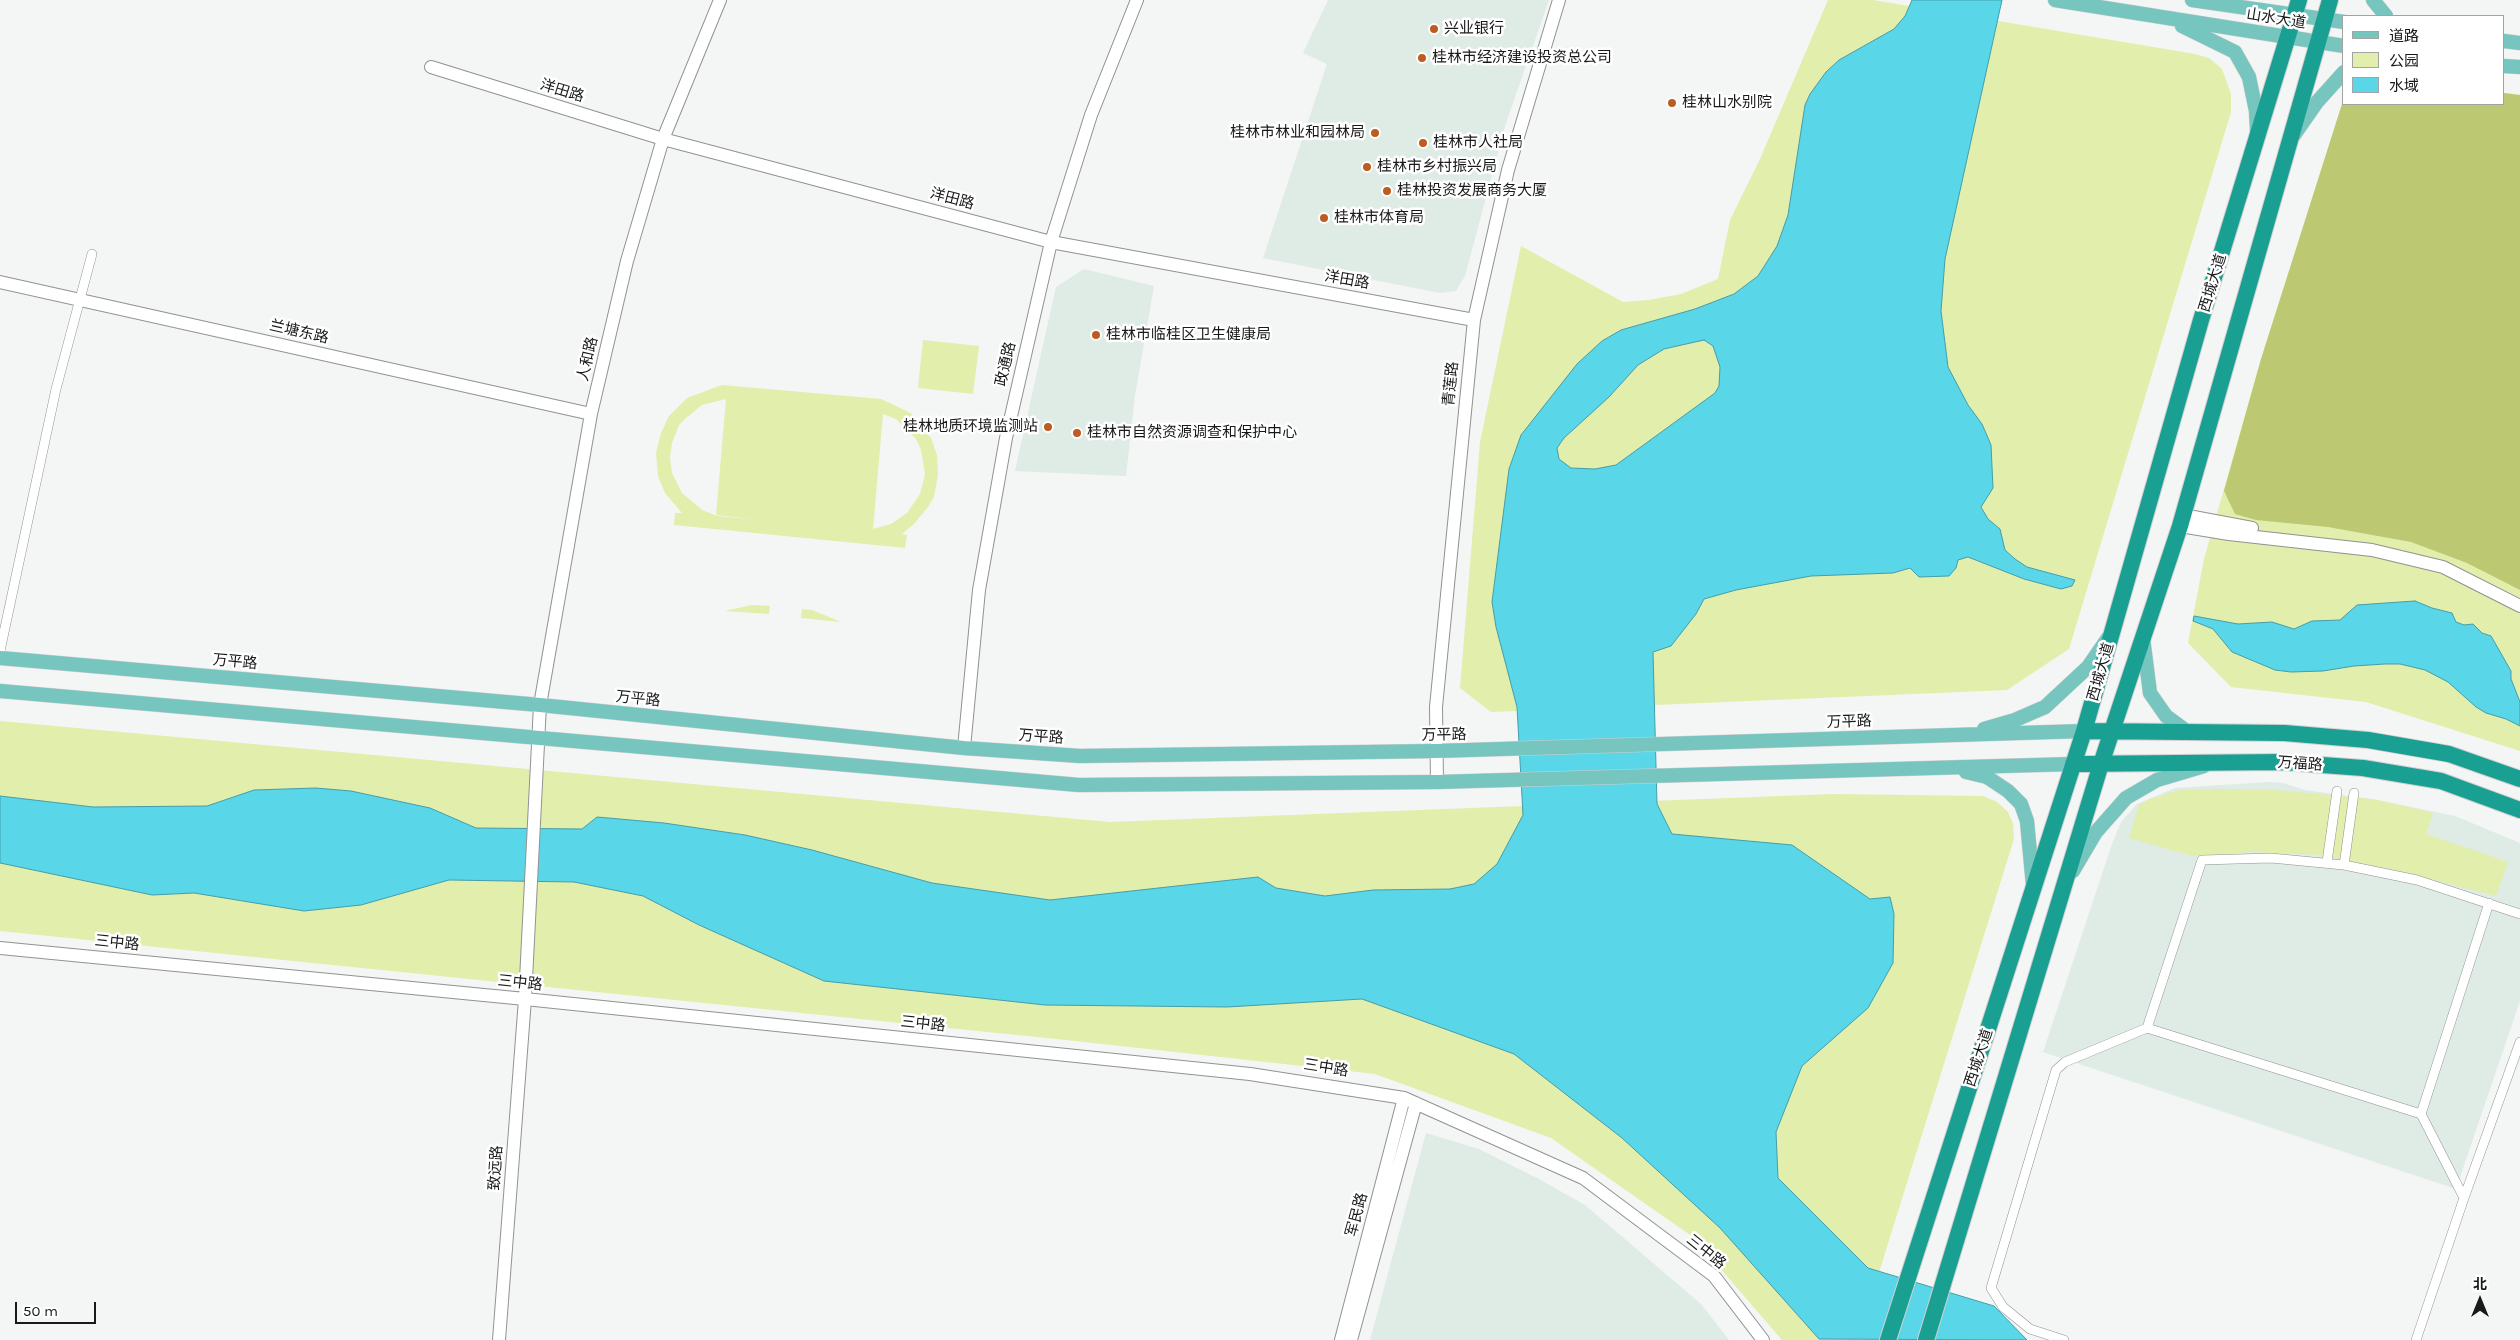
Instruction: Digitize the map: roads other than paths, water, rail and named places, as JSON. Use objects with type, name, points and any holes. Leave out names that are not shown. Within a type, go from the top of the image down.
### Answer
[{"type":"highway","name":"西城大道","points":[[1926,1340],[2101,764],[2181,520],[2330,0]]},
{"type":"highway","name":"西城大道","points":[[1888,1340],[2084,731],[2201,320],[2297,8]]},
{"type":"highway","name":"万福路","points":[[2084,731],[2111,733],[2284,733],[2368,740],[2449,754],[2520,779]]},
{"type":"highway","name":"万福路","points":[[2073,764],[2282,762],[2372,770],[2441,781],[2520,810]]},
{"type":"main road","name":"山水大道","points":[[2055,0],[2342,46]]},
{"type":"main road","name":"山水大道","points":[[2193,0],[2297,8],[2325,20],[2342,22]]},
{"type":"main road","points":[[2193,0],[2208,0]]},
{"type":"main road","points":[[2372,0],[2385,15]]},
{"type":"main road","points":[[2166,19],[2235,52],[2249,77],[2256,111],[2257,139]]},
{"type":"main road","points":[[2505,41],[2520,43]]},
{"type":"main road","points":[[2505,66],[2520,67]]},
{"type":"main road","points":[[2290,142],[2317,102],[2342,74]]},
{"type":"main road","points":[[1963,735],[2015,720],[2046,707],[2088,667],[2113,632]]},
{"type":"main road","points":[[2143,637],[2150,693],[2166,716],[2189,733]]},
{"type":"main road","name":"万平路","points":[[0,658],[540,705],[964,748],[1080,756],[1436,752],[2084,731]]},
{"type":"main road","points":[[0,691],[1079,785],[1437,782],[2073,764]]},
{"type":"main road","points":[[2064,887],[2096,832],[2126,798],[2157,780],[2220,762]]},
{"type":"main road","points":[[1948,768],[1986,777],[2008,791],[2020,804],[2027,821],[2033,889]]},
{"type":"street","name":"人和路","points":[[538,739],[540,705],[592,414],[627,262],[663,139],[720,0]]},
{"type":"street","name":"政通路","points":[[964,748],[979,590],[1006,438],[1051,242],[1090,115],[1137,0]]},
{"type":"street","name":"青莲路","points":[[1437,782],[1436,707],[1474,320],[1508,170],[1559,0]]},
{"type":"street","name":"洋田路","points":[[431,67],[663,139],[1051,242],[1474,320]]},
{"type":"street","points":[[0,651],[56,389],[92,254]]},
{"type":"street","name":"兰塘东路","points":[[0,282],[592,414]]},
{"type":"street","points":[[2181,520],[2370,544],[2444,562],[2481,578],[2520,599]]},
{"type":"street","points":[[2181,520],[2228,534],[2372,550],[2443,567],[2520,606]]},
{"type":"street","name":"致远路","points":[[499,1340],[525,999],[538,739]]},
{"type":"street","points":[[2327,862],[2337,791]]},
{"type":"street","points":[[2344,865],[2354,793]]},
{"type":"street","points":[[2147,1028],[2202,860],[2271,858],[2327,862],[2417,880],[2520,914]]},
{"type":"street","points":[[2464,1198],[2421,1114],[2488,903]]},
{"type":"street","name":"三中路","points":[[0,948],[525,999],[1250,1074],[1410,1101],[1583,1178],[1714,1276],[1763,1340]]},
{"type":"street","points":[[2064,1340],[2030,1329],[2003,1307],[1992,1288],[2056,1070],[2066,1062],[2147,1028],[2421,1114]]},
{"type":"street","points":[[2416,1340],[2520,1042]]},
{"type":"street","name":"军民路","points":[[1341,1340],[1410,1101]]},
{"type":"street","name":"军民路","points":[[1351,1340],[1410,1101]]},
{"type":"water","points":[[1912,0],[2002,0],[1945,259],[1941,311],[1948,367],[1968,405],[1982,424],[1991,445],[1993,488],[1981,507],[1988,519],[2000,529],[2005,550],[2027,567],[2075,580],[2072,586],[2061,589],[2024,579],[1968,557],[1958,560],[1956,568],[1949,576],[1919,577],[1910,568],[1893,573],[1811,576],[1736,590],[1704,599],[1696,614],[1671,646],[1653,652],[1657,804],[1672,834],[1792,845],[1870,899],[1890,897],[1894,914],[1893,963],[1868,1008],[1802,1066],[1776,1132],[1778,1178],[1868,1268],[1994,1306],[2027,1340],[1819,1339],[1720,1228],[1622,1138],[1514,1054],[1362,999],[1227,1007],[1045,1005],[824,981],[699,925],[643,896],[574,882],[449,880],[361,905],[304,911],[194,893],[152,895],[0,863],[0,796],[93,807],[207,806],[254,790],[316,788],[351,791],[430,808],[476,828],[582,829],[597,817],[664,823],[745,835],[812,850],[932,883],[1050,900],[1258,877],[1276,888],[1325,896],[1373,890],[1450,889],[1474,884],[1497,864],[1523,815],[1517,707],[1496,627],[1492,602],[1509,469],[1521,435],[1577,364],[1602,341],[1621,330],[1695,309],[1734,294],[1758,276],[1777,246],[1788,215],[1805,105],[1810,94],[1826,72],[1839,60],[1894,29],[1905,16]],"holes":[[[1704,340],[1713,346],[1720,367],[1719,386],[1715,393],[1616,465],[1595,469],[1571,468],[1559,459],[1557,448],[1564,438],[1609,397],[1638,365],[1664,349]]]},
{"type":"water","points":[[2415,601],[2452,613],[2456,622],[2464,625],[2473,624],[2482,633],[2491,636],[2511,671],[2511,679],[2520,702],[2520,726],[2506,719],[2486,713],[2476,707],[2448,682],[2425,670],[2400,664],[2385,664],[2323,671],[2291,672],[2275,670],[2232,652],[2213,629],[2193,621],[2194,616],[2238,624],[2272,622],[2294,629],[2312,621],[2340,620],[2357,605]]},
{"type":"place","name":"兴业银行","points":[[1434,29]]},
{"type":"place","name":"桂林市经济建设投资总公司","points":[[1422,58]]},
{"type":"place","name":"桂林山水别院","points":[[1672,103]]},
{"type":"place","name":"桂林市林业和园林局","points":[[1375,133]]},
{"type":"place","name":"桂林市人社局","points":[[1423,143]]},
{"type":"place","name":"桂林市乡村振兴局","points":[[1367,167]]},
{"type":"place","name":"桂林投资发展商务大厦","points":[[1387,191]]},
{"type":"place","name":"桂林市体育局","points":[[1324,218]]},
{"type":"place","name":"桂林市临桂区卫生健康局","points":[[1096,335]]},
{"type":"place","name":"桂林地质环境监测站","points":[[1048,427]]},
{"type":"place","name":"桂林市自然资源调查和保护中心","points":[[1077,433]]}]
